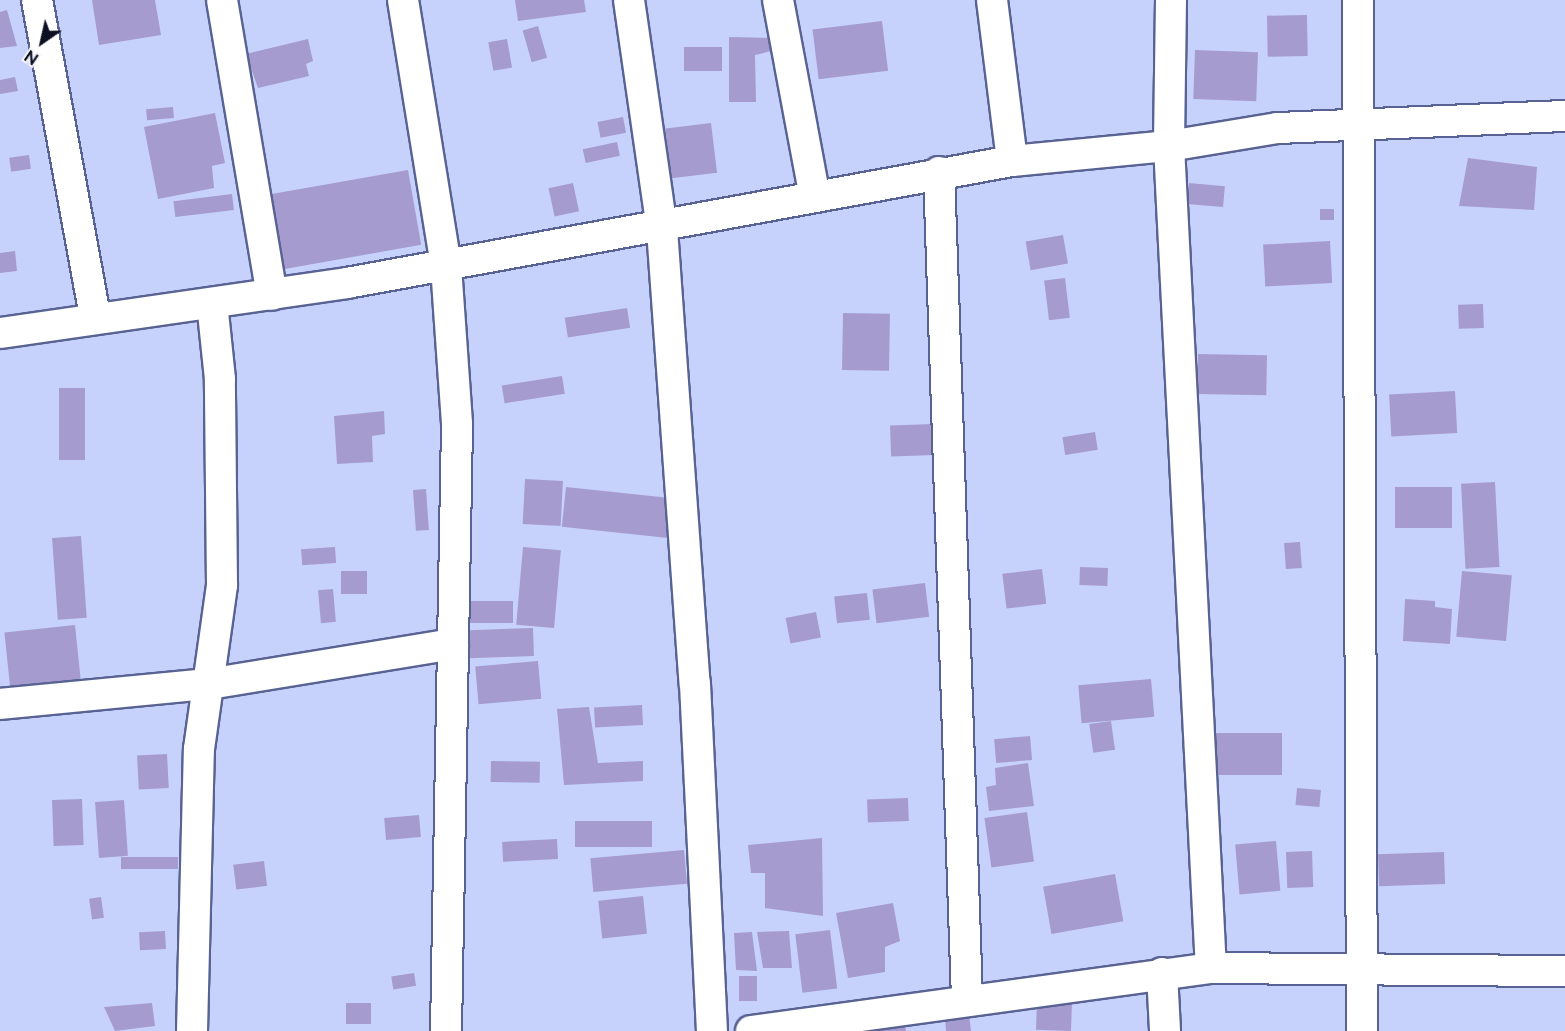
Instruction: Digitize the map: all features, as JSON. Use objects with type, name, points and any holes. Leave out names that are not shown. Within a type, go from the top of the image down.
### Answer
[{"type":"street","points":[[37,0],[95,317]]},
{"type":"street","points":[[222,0],[272,296]]},
{"type":"street","points":[[404,0],[446,266],[457,425],[446,1031]]},
{"type":"street","points":[[628,0],[662,229],[695,684],[712,1031]]},
{"type":"street","points":[[778,0],[815,197]]},
{"type":"street","points":[[992,0],[1012,161]]},
{"type":"street","points":[[1171,0],[1168,146],[1211,968]]},
{"type":"street","points":[[1358,0],[1362,1031]]},
{"type":"street","points":[[0,333],[95,317],[272,296],[662,229],[939,172],[1012,161],[1168,146],[1278,128],[1565,116]]},
{"type":"street","points":[[939,172],[967,999]]},
{"type":"street","points":[[192,1031],[198,761],[222,585],[223,488],[212,303]]},
{"type":"street","points":[[0,704],[209,684],[453,644]]},
{"type":"street","points":[[751,1031],[937,1018],[967,999],[1211,968],[1362,967],[1565,971]]},
{"type":"street","points":[[1162,973],[1165,1031]]},
{"type":"building","points":[[92,0],[155,0],[161,35],[99,45]]},
{"type":"building","points":[[515,0],[584,0],[586,12],[518,21]]},
{"type":"building","points":[[7,10],[17,46],[0,48],[0,12]]},
{"type":"building","points":[[1307,15],[1308,56],[1268,57],[1267,16]]},
{"type":"building","points":[[882,21],[888,71],[819,79],[813,30]]},
{"type":"building","points":[[538,26],[547,58],[532,62],[523,30]]},
{"type":"building","points":[[729,37],[772,38],[772,51],[755,55],[756,102],[729,102]]},
{"type":"building","points":[[308,39],[313,61],[306,64],[309,76],[258,88],[246,54]]},
{"type":"building","points":[[507,39],[512,68],[493,71],[488,42]]},
{"type":"building","points":[[684,47],[722,47],[722,71],[684,71]]},
{"type":"building","points":[[1195,50],[1258,52],[1256,101],[1193,99]]},
{"type":"building","points":[[15,77],[18,91],[0,94],[0,80]]},
{"type":"building","points":[[173,107],[174,118],[147,120],[146,109]]},
{"type":"building","points":[[215,113],[225,163],[212,166],[214,188],[158,199],[144,127]]},
{"type":"building","points":[[623,117],[626,133],[601,138],[597,122]]},
{"type":"building","points":[[711,123],[717,173],[671,178],[665,129]]},
{"type":"building","points":[[617,142],[620,156],[586,163],[583,149]]},
{"type":"building","points":[[29,155],[31,169],[11,172],[9,158]]},
{"type":"building","points":[[1468,158],[1537,167],[1534,210],[1459,206]]},
{"type":"building","points":[[408,170],[421,245],[273,271],[260,196]]},
{"type":"building","points":[[573,183],[579,211],[555,217],[549,188]]},
{"type":"building","points":[[1189,183],[1225,186],[1223,207],[1187,204]]},
{"type":"building","points":[[232,194],[234,210],[175,217],[173,201]]},
{"type":"building","points":[[1320,209],[1334,209],[1334,220],[1320,220]]},
{"type":"building","points":[[1063,235],[1068,264],[1031,270],[1026,242]]},
{"type":"building","points":[[1330,241],[1332,283],[1265,286],[1263,245]]},
{"type":"building","points":[[15,251],[17,271],[0,273],[0,253]]},
{"type":"building","points":[[1065,278],[1070,318],[1049,320],[1044,281]]},
{"type":"building","points":[[1483,304],[1484,328],[1459,329],[1458,305]]},
{"type":"building","points":[[627,308],[630,328],[568,338],[565,318]]},
{"type":"building","points":[[843,313],[890,314],[889,371],[842,370]]},
{"type":"building","points":[[1198,354],[1267,355],[1266,395],[1197,394]]},
{"type":"building","points":[[562,376],[565,394],[505,403],[502,386]]},
{"type":"building","points":[[59,388],[85,388],[85,460],[59,460]]},
{"type":"building","points":[[1455,391],[1457,433],[1391,436],[1389,394]]},
{"type":"building","points":[[384,411],[385,434],[372,436],[373,462],[337,464],[334,416]]},
{"type":"building","points":[[934,424],[935,455],[891,457],[890,426]]},
{"type":"building","points":[[1095,432],[1098,450],[1065,455],[1062,437]]},
{"type":"building","points":[[525,479],[563,481],[561,526],[523,524]]},
{"type":"building","points":[[1495,482],[1499,567],[1465,569],[1461,484]]},
{"type":"building","points":[[566,487],[679,499],[675,539],[562,527]]},
{"type":"building","points":[[1395,487],[1452,487],[1452,528],[1395,528]]},
{"type":"building","points":[[426,489],[429,530],[416,531],[413,490]]},
{"type":"building","points":[[81,536],[87,618],[58,620],[52,538]]},
{"type":"building","points":[[1300,542],[1302,568],[1286,569],[1284,543]]},
{"type":"building","points":[[335,547],[336,563],[302,565],[301,549]]},
{"type":"building","points":[[523,547],[561,550],[554,628],[516,625]]},
{"type":"building","points":[[1080,567],[1108,568],[1107,586],[1079,585]]},
{"type":"building","points":[[1042,569],[1046,604],[1007,609],[1002,574]]},
{"type":"building","points":[[341,571],[367,571],[367,594],[341,594]]},
{"type":"building","points":[[1462,571],[1512,575],[1506,641],[1456,637]]},
{"type":"building","points":[[925,583],[929,617],[877,623],[872,589]]},
{"type":"building","points":[[333,589],[336,622],[321,623],[318,590]]},
{"type":"building","points":[[867,593],[870,620],[837,623],[834,596]]},
{"type":"building","points":[[1405,599],[1435,601],[1435,607],[1452,609],[1450,644],[1403,641]]},
{"type":"building","points":[[468,601],[513,601],[513,623],[468,623]]},
{"type":"building","points":[[816,612],[821,638],[791,643],[786,618]]},
{"type":"building","points":[[75,625],[82,690],[11,697],[4,632]]},
{"type":"building","points":[[533,628],[534,656],[470,658],[469,630]]},
{"type":"building","points":[[538,661],[541,699],[479,704],[475,666]]},
{"type":"building","points":[[1151,679],[1154,717],[1082,723],[1078,685]]},
{"type":"building","points":[[642,705],[643,725],[595,727],[594,708]]},
{"type":"building","points":[[589,707],[598,763],[643,761],[643,781],[564,785],[557,709]]},
{"type":"building","points":[[1111,721],[1115,750],[1093,753],[1089,724]]},
{"type":"building","points":[[1213,733],[1282,733],[1282,775],[1213,775]]},
{"type":"building","points":[[1030,736],[1032,760],[996,763],[994,739]]},
{"type":"building","points":[[167,754],[169,788],[139,790],[137,756]]},
{"type":"building","points":[[491,761],[540,762],[540,783],[491,782]]},
{"type":"building","points":[[1028,763],[1034,806],[989,811],[986,787],[996,785],[995,768]]},
{"type":"building","points":[[1297,788],[1321,790],[1319,807],[1296,805]]},
{"type":"building","points":[[908,798],[909,821],[868,822],[867,799]]},
{"type":"building","points":[[82,799],[84,845],[54,846],[52,800]]},
{"type":"building","points":[[124,800],[128,856],[99,858],[95,802]]},
{"type":"building","points":[[1027,812],[1034,862],[991,867],[984,818]]},
{"type":"building","points":[[419,815],[421,837],[386,840],[384,818]]},
{"type":"building","points":[[575,821],[652,821],[652,847],[575,847]]},
{"type":"building","points":[[822,838],[823,916],[765,908],[765,873],[751,873],[748,845]]},
{"type":"building","points":[[557,839],[558,859],[503,862],[502,842]]},
{"type":"building","points":[[1276,841],[1280,891],[1240,894],[1235,845]]},
{"type":"building","points":[[684,850],[687,884],[593,892],[590,858]]},
{"type":"building","points":[[1312,851],[1313,887],[1287,888],[1286,852]]},
{"type":"building","points":[[1444,852],[1445,884],[1379,886],[1378,854]]},
{"type":"building","points":[[121,857],[178,857],[178,869],[121,869]]},
{"type":"building","points":[[264,861],[267,886],[236,890],[233,865]]},
{"type":"building","points":[[1115,874],[1123,921],[1051,934],[1043,887]]},
{"type":"building","points":[[643,896],[647,934],[602,938],[598,901]]},
{"type":"building","points":[[101,897],[104,918],[92,919],[89,899]]},
{"type":"building","points":[[893,903],[900,941],[885,947],[885,972],[848,978],[836,913]]},
{"type":"building","points":[[830,930],[837,989],[802,993],[795,934]]},
{"type":"building","points":[[165,931],[166,949],[140,950],[139,932]]},
{"type":"building","points":[[789,931],[792,968],[763,968],[757,932]]},
{"type":"building","points":[[752,932],[757,971],[736,970],[734,933]]},
{"type":"building","points":[[414,973],[416,986],[393,989],[391,977]]},
{"type":"building","points":[[739,976],[757,976],[757,1001],[739,1001]]},
{"type":"building","points":[[1037,1001],[1072,1002],[1071,1031],[1036,1030]]},
{"type":"building","points":[[152,1003],[155,1026],[115,1031],[104,1007]]},
{"type":"building","points":[[346,1003],[371,1003],[371,1024],[346,1024]]},
{"type":"building","points":[[969,1015],[971,1031],[946,1031],[945,1017]]},
{"type":"building","points":[[905,1026],[906,1031],[868,1031],[868,1029]]}]
